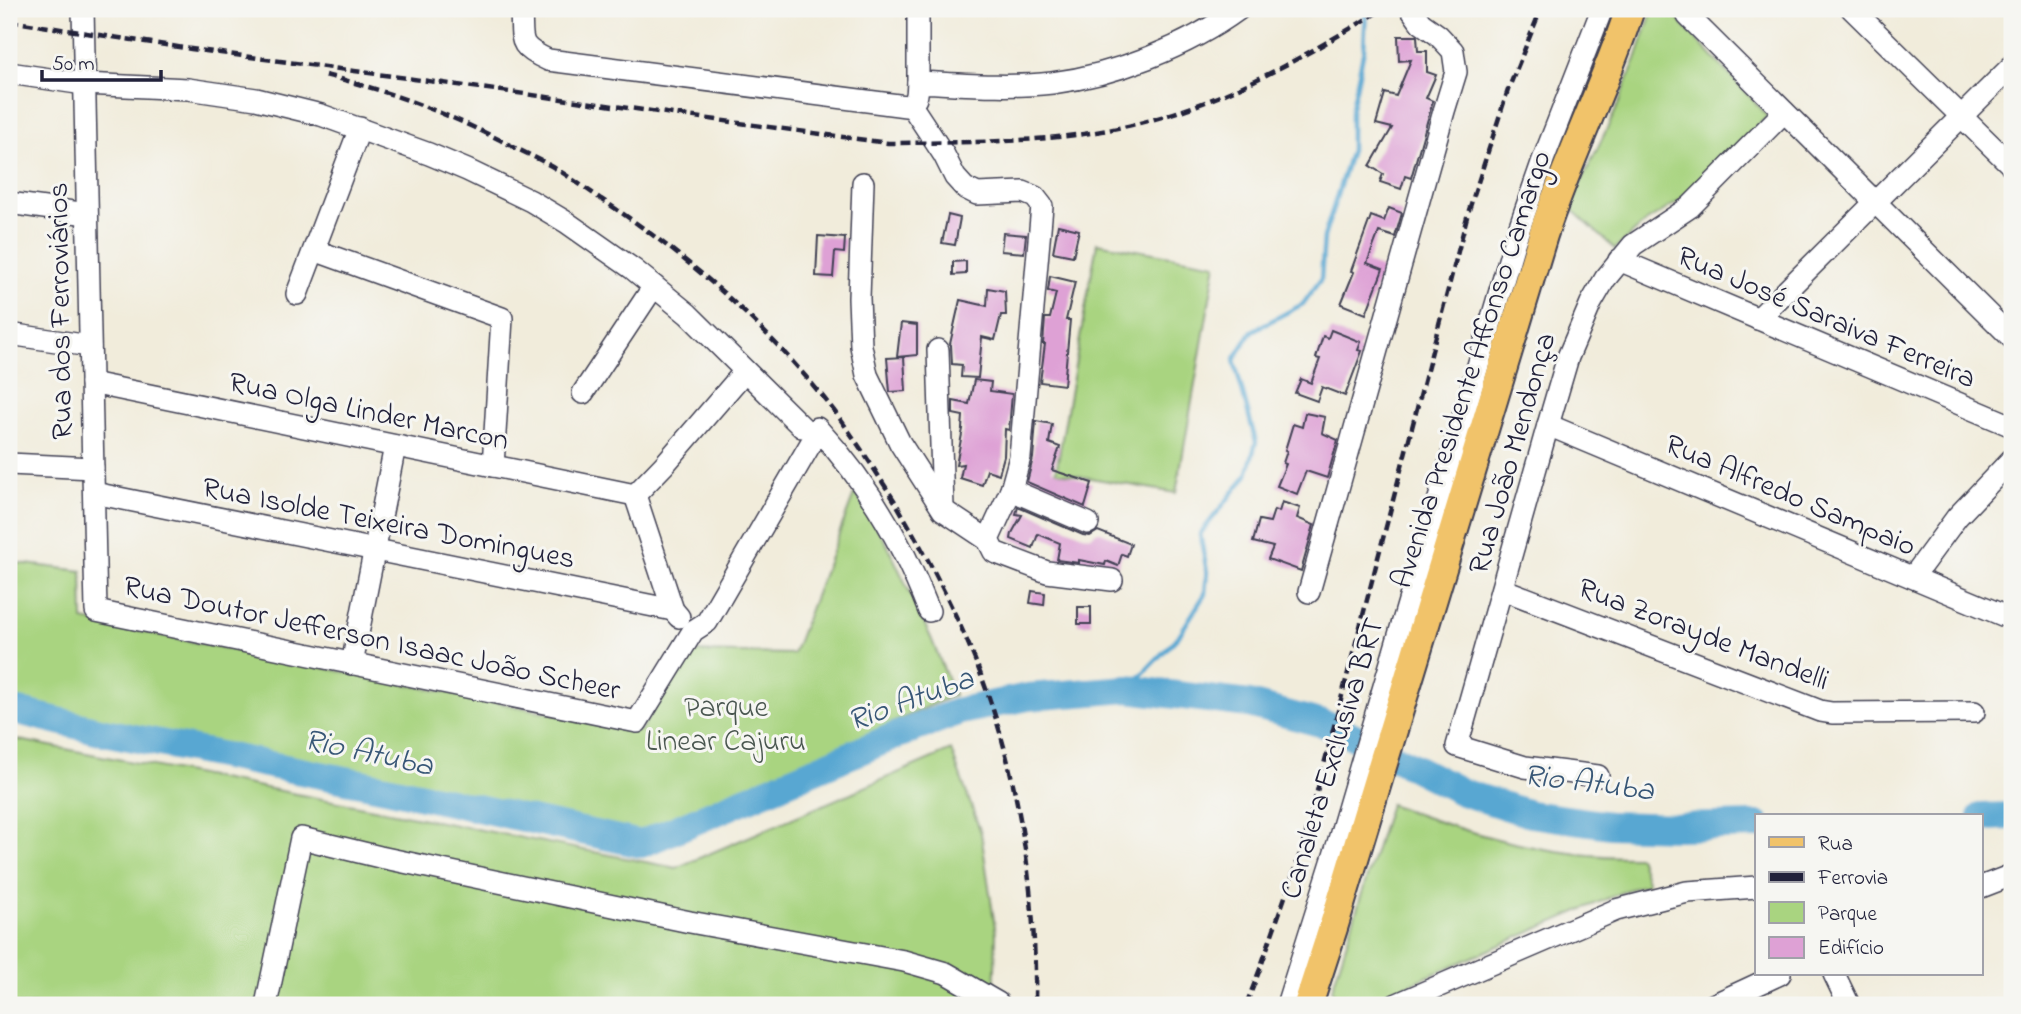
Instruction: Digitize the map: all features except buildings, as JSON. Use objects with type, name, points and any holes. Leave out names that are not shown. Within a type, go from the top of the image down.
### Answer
[{"type":"main road","name":"Avenida Presidente Affonso Camargo","points":[[1308,1005],[1347,846],[1385,753],[1395,684],[1549,217],[1630,9]]},
{"type":"street","name":"Rua dos Ferroviários","points":[[83,9],[96,611]]},
{"type":"street","points":[[521,9],[523,44],[530,52],[548,60],[906,106],[911,105],[917,97],[918,9]]},
{"type":"street","points":[[918,82],[1011,85],[1050,83],[1092,76],[1137,62],[1186,40],[1239,9]]},
{"type":"street","points":[[1309,592],[1456,72],[1452,51],[1438,35],[1421,23],[1411,9]]},
{"type":"street","name":"Canaleta Exclusiva BRT","points":[[1287,1005],[1347,846],[1395,684],[1514,243],[1602,9]]},
{"type":"street","points":[[1685,9],[1688,16],[2012,338]]},
{"type":"street","points":[[1852,9],[2012,166]]},
{"type":"street","points":[[1758,319],[2012,66]]},
{"type":"street","points":[[9,73],[83,84],[218,93],[290,107],[360,128],[442,159],[531,201],[601,245],[654,286],[688,314],[811,431],[840,453],[862,484],[909,563],[929,611]]},
{"type":"street","points":[[911,105],[955,177],[965,188],[977,194],[1023,192],[1035,197],[1042,206],[1020,457],[1011,490],[988,540]]},
{"type":"street","name":"Rua João Mendonça","points":[[1598,776],[1525,767],[1457,746],[1548,425],[1578,329],[1591,303],[1605,279],[1633,245],[1690,207],[1784,112]]},
{"type":"street","points":[[297,294],[360,128]]},
{"type":"street","points":[[863,183],[859,298],[861,346],[867,375],[901,443],[943,510],[988,540],[994,552],[1046,572],[1112,580]]},
{"type":"street","points":[[9,203],[87,214]]},
{"type":"street","points":[[314,250],[502,318],[493,466]]},
{"type":"street","name":"Rua José Saraiva Ferreira","points":[[1619,260],[2012,426]]},
{"type":"street","points":[[583,393],[654,286]]},
{"type":"street","points":[[9,334],[90,346]]},
{"type":"street","points":[[938,349],[943,510]]},
{"type":"street","points":[[745,371],[635,495],[673,610],[692,631],[707,622],[811,431]]},
{"type":"street","name":"Rua Olga Linder Marcon","points":[[91,383],[635,495]]},
{"type":"street","name":"Rua Alfredo Sampaio","points":[[1548,425],[2012,619]]},
{"type":"street","points":[[352,664],[395,446]]},
{"type":"street","points":[[1913,577],[1957,517],[2012,459]]},
{"type":"street","points":[[9,464],[93,468]]},
{"type":"street","points":[[1011,490],[1088,523]]},
{"type":"street","name":"Rua Isolde Teixeira Domingues","points":[[93,493],[673,610]]},
{"type":"street","name":"Rua Zorayde Mandelli","points":[[1502,589],[1820,711],[1974,712]]},
{"type":"street","name":"Rua Doutor Jefferson Isaac João Scheer","points":[[96,611],[637,722],[692,631]]},
{"type":"street","points":[[266,1005],[302,838],[393,860],[690,922],[904,961],[946,973],[998,1005]]},
{"type":"street","points":[[1982,887],[2012,875]]},
{"type":"street","points":[[1395,1005],[1616,910],[1687,892],[1755,887]]},
{"type":"street","points":[[1713,1005],[1776,976]]},
{"type":"street","points":[[1834,976],[1849,1005]]},
{"type":"green space","points":[[1653,9],[1668,9],[1768,116],[1678,202],[1647,221],[1615,249],[1569,207],[1616,110]]},
{"type":"green space","points":[[1097,243],[1216,264],[1176,493],[1056,472]]},
{"type":"green space","name":"Parque Linear Cajuru","points":[[855,492],[887,544],[954,695],[649,834],[89,720],[9,698],[9,562],[82,571],[83,620],[640,731],[690,652],[793,654]]},
{"type":"green space","points":[[9,738],[676,868],[951,750],[981,833],[996,934],[994,1005],[9,1005]]},
{"type":"green space","points":[[1390,804],[1450,826],[1512,843],[1575,854],[1639,857],[1648,884],[1627,890],[1362,1005],[1349,1005],[1337,1001],[1332,989]]},
{"type":"waterway","points":[[1128,689],[1178,637],[1205,594],[1207,572],[1200,534],[1247,475],[1256,442],[1234,360],[1252,331],[1303,304],[1321,279],[1324,237],[1351,150],[1351,112],[1364,49],[1366,9]]},
{"type":"waterway","name":"Rio Atuba","points":[[9,709],[104,732],[386,788],[641,844],[960,711],[1028,697],[1128,689],[1249,704],[1335,727],[1462,792],[1530,814],[1610,825],[1755,825]]},
{"type":"waterway","name":"Rio Atuba","points":[[1982,817],[2012,816]]},
{"type":"railway","points":[[9,21],[191,49],[888,143],[922,143],[1058,137],[1092,133],[1158,118],[1246,85],[1383,9]]},
{"type":"railway","points":[[1246,1005],[1303,845],[1468,213],[1508,90],[1541,9]]},
{"type":"railway","points":[[325,75],[373,88],[441,113],[553,167],[631,219],[717,287],[794,363],[839,417],[894,500],[929,562],[970,648],[993,709],[1005,750],[1023,835],[1033,921],[1035,1005]]}]
